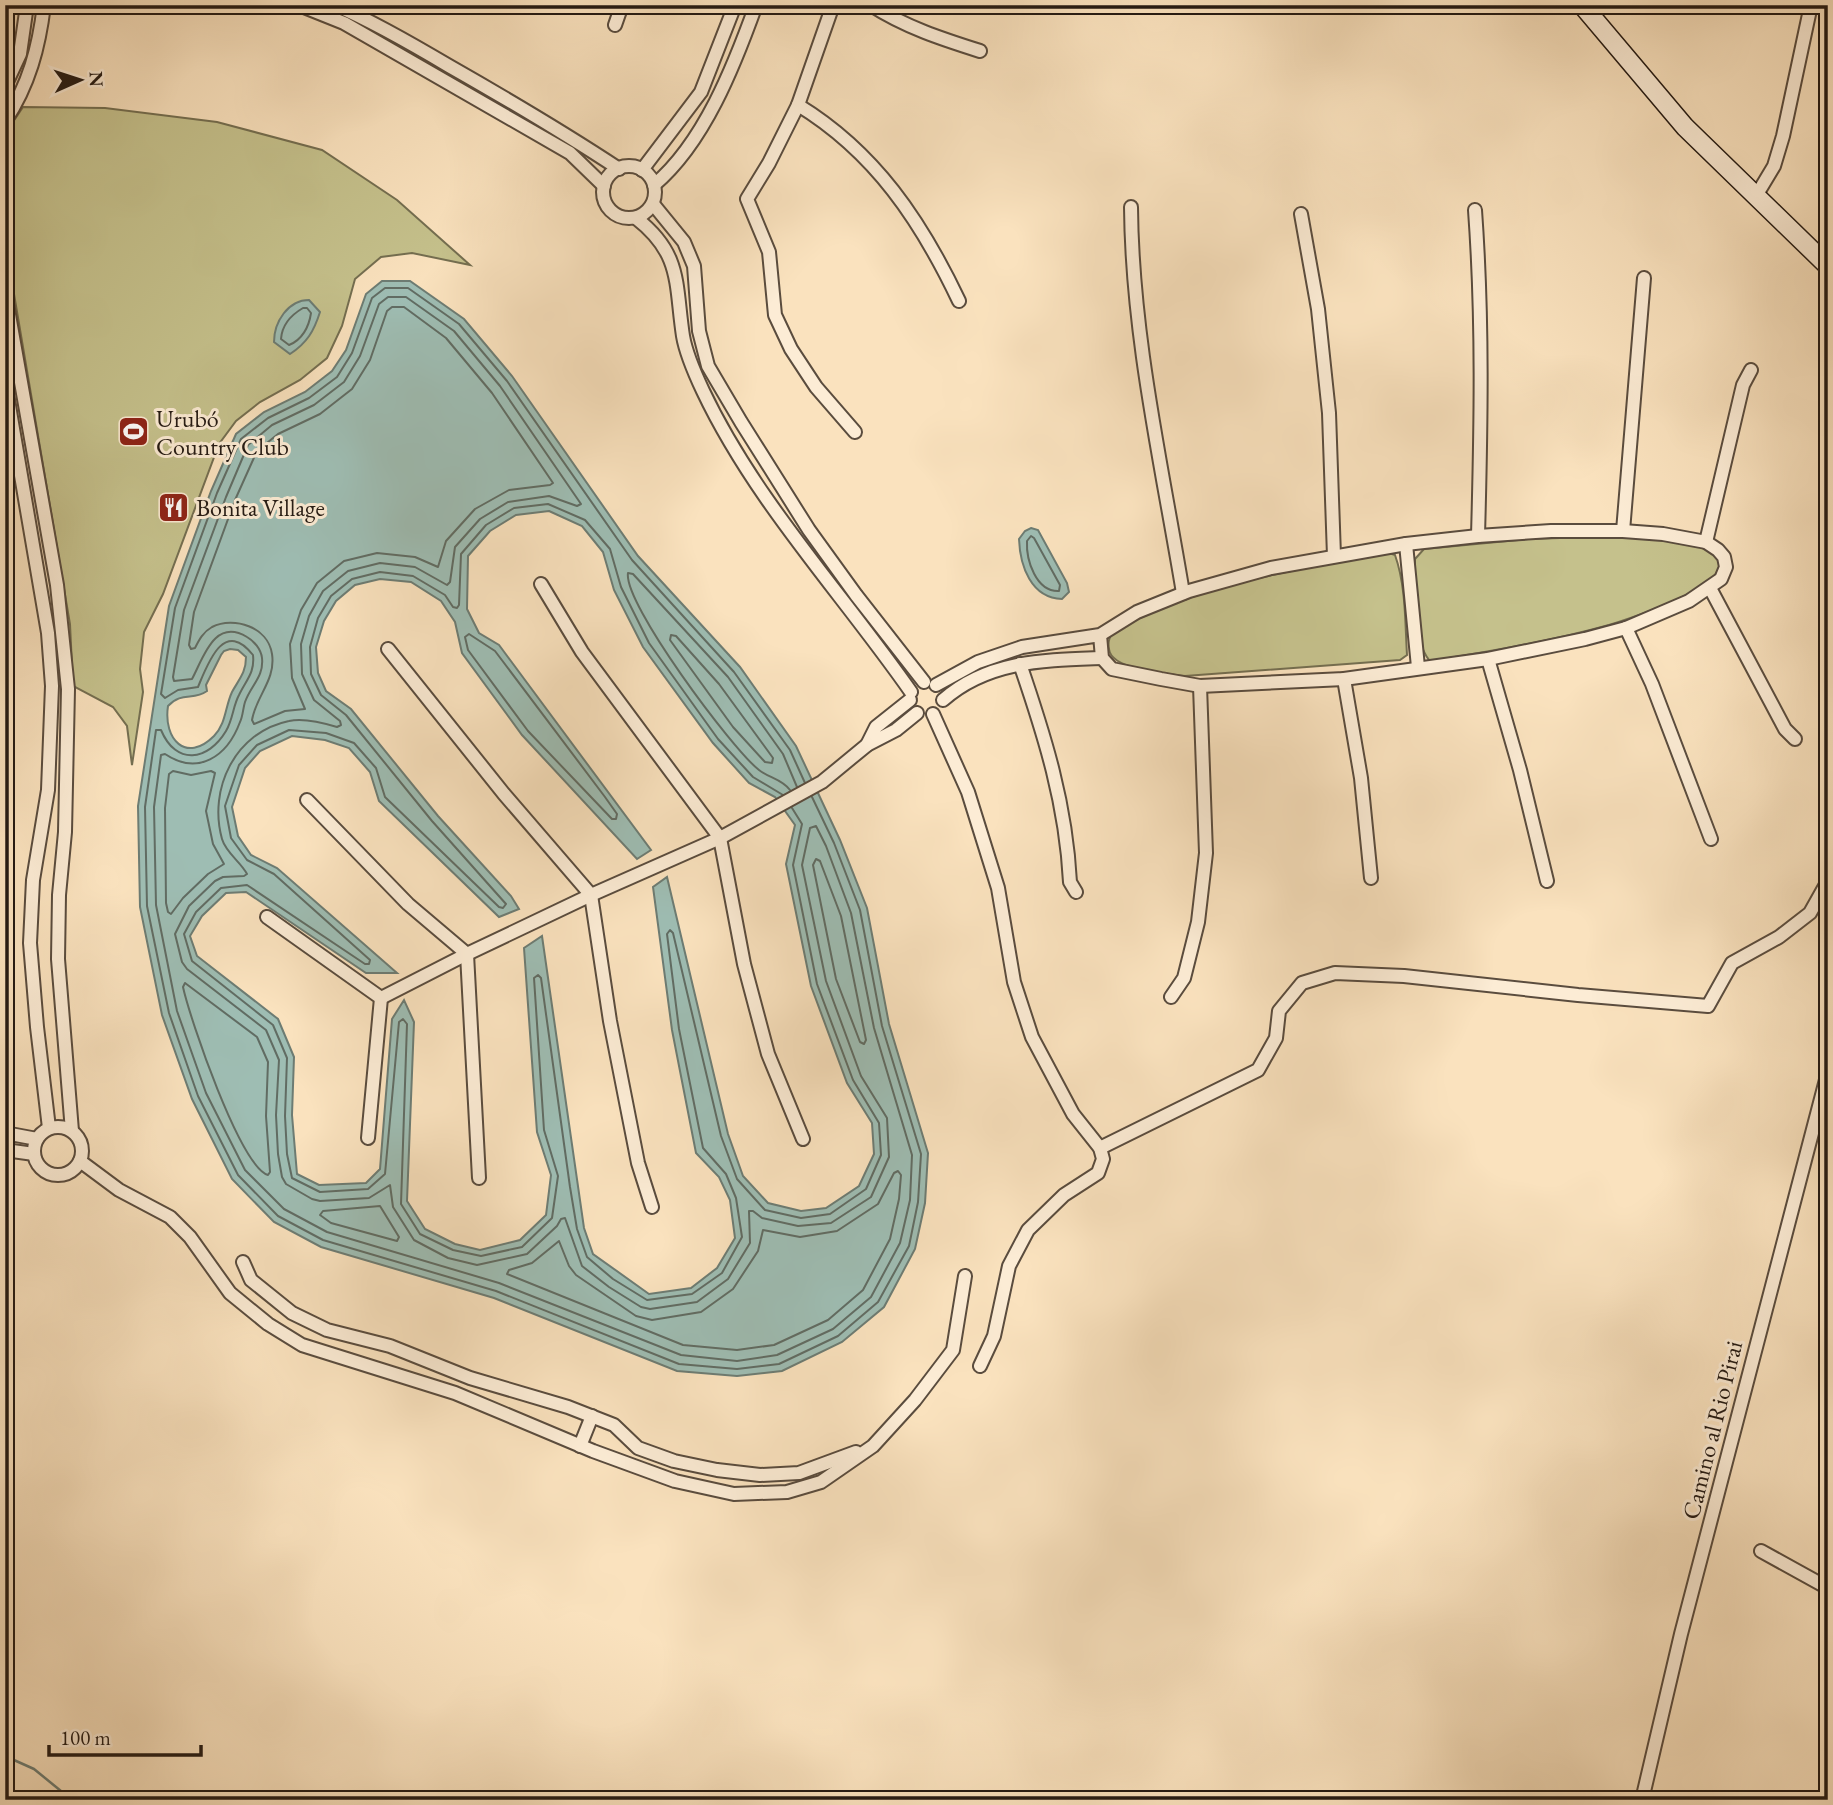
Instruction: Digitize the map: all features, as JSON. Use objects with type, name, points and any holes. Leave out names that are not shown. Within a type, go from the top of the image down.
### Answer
[{"type":"main road","points":[[1582,5],[1685,127],[1828,266]]},
{"type":"street","points":[[5,86],[20,54],[27,5]]},
{"type":"street","points":[[5,121],[32,69],[44,5]]},
{"type":"street","points":[[299,5],[345,23],[570,153],[604,186]]},
{"type":"street","points":[[335,5],[489,89],[577,140],[619,169]]},
{"type":"street","points":[[615,25],[622,5]]},
{"type":"street","points":[[642,170],[701,92],[735,5]]},
{"type":"street","points":[[654,185],[669,172],[705,121],[756,5]]},
{"type":"street","points":[[834,5],[798,105],[769,163],[747,199],[769,252],[775,315],[791,349],[816,387],[855,432]]},
{"type":"street","points":[[871,5],[919,31],[980,51]]},
{"type":"street","points":[[1756,196],[1774,166],[1780,146],[1811,5]]},
{"type":"street","points":[[727,27],[744,37]]},
{"type":"street","points":[[798,105],[854,146],[885,180],[911,212],[936,253],[959,301]]},
{"type":"street","points":[[633,166],[642,170],[654,185],[656,194],[653,204],[648,212],[636,218],[620,217],[612,213],[606,205],[604,186],[608,177],[619,169],[633,166]]},
{"type":"street","points":[[653,204],[684,242],[694,266],[696,305],[708,366],[766,463],[848,584],[930,684],[940,690],[943,700]]},
{"type":"street","points":[[1131,207],[1139,321],[1183,593]]},
{"type":"street","points":[[1475,210],[1481,292],[1482,394],[1478,536]]},
{"type":"street","points":[[1301,214],[1318,309],[1328,400],[1334,556]]},
{"type":"street","points":[[636,218],[654,232],[669,253],[675,273],[684,339],[697,378],[710,404],[751,473],[807,557],[849,609],[910,696],[910,705],[917,713],[923,716],[933,715],[940,709],[943,700],[960,686],[997,669],[1034,660],[1102,658]]},
{"type":"street","points":[[1623,531],[1644,278]]},
{"type":"street","points":[[5,292],[51,555],[62,625],[68,689],[65,832],[59,895],[58,959],[72,1131],[81,1145],[80,1161],[70,1173],[54,1175],[40,1168],[34,1154],[37,1139],[49,1128],[72,1131]]},
{"type":"street","points":[[680,306],[696,305]]},
{"type":"street","points":[[1706,542],[1743,385],[1751,370]]},
{"type":"street","points":[[5,382],[48,633],[52,686],[48,790],[33,880],[30,943],[49,1128]]},
{"type":"street","points":[[751,473],[766,463]]},
{"type":"street","points":[[867,745],[876,727],[910,696],[917,685],[930,684],[978,662],[1023,647],[1100,635],[1137,612],[1183,593],[1271,568],[1406,544],[1551,531],[1623,531],[1663,534],[1706,542],[1724,557],[1726,567],[1721,579],[1689,601],[1626,628],[1488,659],[1344,679],[1200,685],[1112,669],[1102,658],[1100,635]]},
{"type":"street","points":[[1406,544],[1418,667]]},
{"type":"street","points":[[36,557],[51,555]]},
{"type":"street","points":[[541,584],[589,662],[720,838],[744,964],[768,1054],[803,1139]]},
{"type":"street","points":[[1710,588],[1785,729],[1795,739]]},
{"type":"street","points":[[1626,628],[1652,684],[1711,839]]},
{"type":"street","points":[[388,649],[504,794],[591,895],[610,1021],[638,1163],[652,1207]]},
{"type":"street","points":[[1488,659],[1520,770],[1547,881]]},
{"type":"street","points":[[1020,664],[1052,762],[1063,809],[1070,883],[1076,892]]},
{"type":"street","points":[[1344,679],[1361,778],[1371,878]]},
{"type":"street","points":[[1171,996],[1184,978],[1199,922],[1206,853],[1200,685]]},
{"type":"street","points":[[381,998],[591,895],[720,838],[817,785],[867,745],[896,730],[917,713]]},
{"type":"street","points":[[933,715],[968,792],[998,888],[1014,982],[1032,1037],[1073,1114],[1100,1148],[1103,1159],[1098,1173],[1064,1195],[1027,1230],[1009,1266],[994,1336],[980,1366]]},
{"type":"street","points":[[307,800],[408,904],[467,954],[479,1178]]},
{"type":"street","points":[[1100,1148],[1258,1070],[1276,1038],[1279,1011],[1302,983],[1335,973],[1405,976],[1708,1006],[1732,963],[1779,937],[1810,913],[1828,881]]},
{"type":"street","points":[[267,917],[381,998]]},
{"type":"street","points":[[368,1138],[381,998]]},
{"type":"street","name":"Camino al Rio Pirai","points":[[1642,1800],[1681,1634],[1828,1072]]},
{"type":"street","points":[[5,1133],[37,1139]]},
{"type":"street","points":[[5,1150],[34,1154]]},
{"type":"street","points":[[80,1161],[119,1190],[170,1217],[190,1237],[230,1293],[268,1324],[302,1345],[455,1393],[580,1446],[675,1481],[734,1494],[787,1492],[821,1482],[873,1446],[915,1400],[953,1350],[965,1276]]},
{"type":"street","points":[[243,1262],[251,1280],[292,1313],[327,1330],[390,1346],[470,1378],[592,1416],[614,1425],[638,1448],[674,1461],[760,1475],[799,1473],[873,1446]]},
{"type":"street","points":[[580,1446],[592,1416]]},
{"type":"street","points":[[1761,1550],[1828,1588]]},
{"type":"shaded area","name":"Urubó Country Club","points":[[23,107],[105,108],[217,122],[322,150],[397,200],[470,265],[412,253],[381,257],[355,279],[342,326],[327,358],[300,380],[260,402],[236,421],[219,444],[163,594],[144,632],[140,669],[143,692],[132,765],[127,726],[113,707],[73,686],[70,624],[5,241],[5,134]]},
{"type":"shaded area","points":[[1625,536],[1701,546],[1720,561],[1717,573],[1704,585],[1684,596],[1609,625],[1523,645],[1429,660],[1417,626],[1415,597],[1415,559],[1424,549],[1528,539]]},
{"type":"shaded area","points":[[1389,553],[1395,555],[1403,592],[1407,655],[1400,660],[1185,676],[1129,666],[1119,662],[1109,649],[1111,636],[1121,627],[1200,594],[1262,577]]},
{"type":"water","points":[[382,281],[410,281],[464,319],[512,376],[638,556],[740,667],[796,746],[840,840],[867,908],[889,1024],[928,1153],[925,1203],[915,1249],[884,1307],[842,1342],[782,1371],[737,1376],[677,1371],[494,1298],[321,1247],[274,1222],[232,1179],[192,1099],[162,1015],[140,907],[138,806],[169,606],[211,491],[236,434],[264,412],[305,392],[332,371],[346,350],[366,294]],"holes":[[[549,511],[582,526],[603,552],[614,590],[643,647],[713,743],[749,783],[775,797],[795,825],[786,864],[811,986],[847,1083],[872,1123],[874,1154],[859,1186],[826,1208],[801,1211],[768,1203],[743,1176],[728,1134],[667,877],[653,887],[672,1030],[696,1153],[719,1177],[730,1200],[735,1238],[717,1268],[691,1288],[649,1294],[593,1254],[584,1228],[542,936],[524,948],[537,1132],[551,1175],[546,1215],[520,1240],[480,1250],[455,1244],[425,1229],[407,1201],[414,1022],[404,1000],[392,1019],[380,1169],[366,1183],[319,1185],[297,1174],[292,1115],[294,1057],[278,1019],[197,956],[190,936],[202,916],[226,893],[246,892],[366,973],[397,973],[277,868],[251,855],[238,836],[232,807],[245,768],[260,751],[292,736],[325,740],[349,748],[370,772],[379,801],[499,917],[519,909],[511,896],[438,816],[351,709],[326,691],[318,673],[316,647],[324,621],[336,601],[355,585],[380,579],[411,582],[441,601],[455,622],[462,653],[522,735],[637,859],[651,850],[499,645],[479,633],[467,609],[468,556],[490,531],[516,515]],[[230,649],[238,650],[246,657],[246,663],[232,692],[221,726],[204,744],[186,748],[179,744],[169,729],[168,706],[183,697],[207,691],[206,685],[221,655]]]},
{"type":"water","points":[[309,300],[320,312],[318,319],[305,341],[290,354],[274,342],[277,327],[289,308]]},
{"type":"water","points":[[1031,528],[1038,530],[1067,583],[1069,592],[1062,599],[1042,593],[1029,579],[1025,570],[1019,539]]},
{"type":"waterway","points":[[5,1756],[34,1769],[72,1800]]},
{"type":"place","name":"Urubó Country Club","points":[[133,432]]},
{"type":"place","name":"Bonita Village","points":[[173,507]]}]
